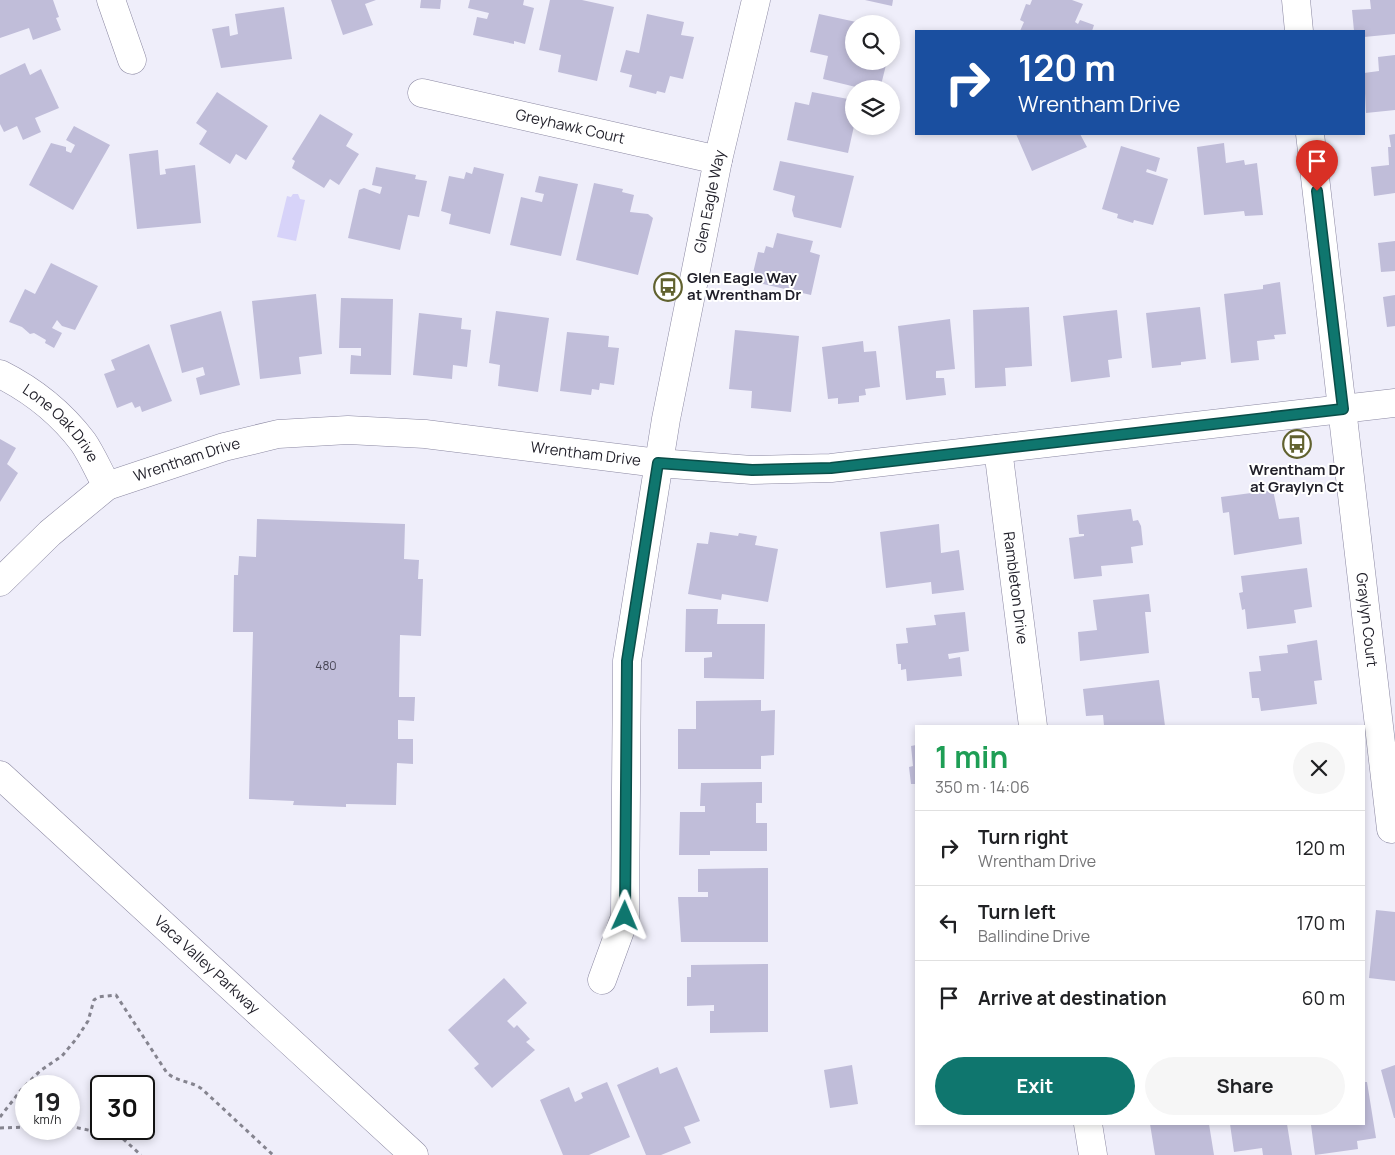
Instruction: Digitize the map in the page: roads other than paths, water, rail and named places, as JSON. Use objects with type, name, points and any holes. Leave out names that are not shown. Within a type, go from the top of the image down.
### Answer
[{"type":"street","points":[[112,0],[132,60]]},
{"type":"street","name":"Glen Eagle Way","points":[[602,980],[625,916],[627,661],[658,463],[718,160],[756,0]]},
{"type":"street","points":[[1296,0],[1299,30]]},
{"type":"street","name":"Greyhawk Court","points":[[422,93],[718,160]]},
{"type":"street","name":"Graylyn Court","points":[[1310,135],[1391,829]]},
{"type":"street","name":"Lone Oak Drive","points":[[0,374],[22,386],[52,409],[84,443],[106,486]]},
{"type":"street","name":"Wrentham Drive","points":[[0,582],[50,533],[106,486],[224,447],[278,434],[313,431],[425,434],[658,463],[752,470],[831,468],[1395,403]]},
{"type":"street","name":"Rambleton Drive","points":[[998,449],[1033,725]]},
{"type":"street","name":"Vaca Valley Parkway","points":[[0,774],[414,1155]]},
{"type":"street","points":[[1088,1125],[1092,1155]]},
{"type":"place","name":"Glen Eagle Way at Wrentham Dr","points":[[668,287]]},
{"type":"place","name":"Wrentham Dr at Graylyn Ct","points":[[1297,444]]}]
